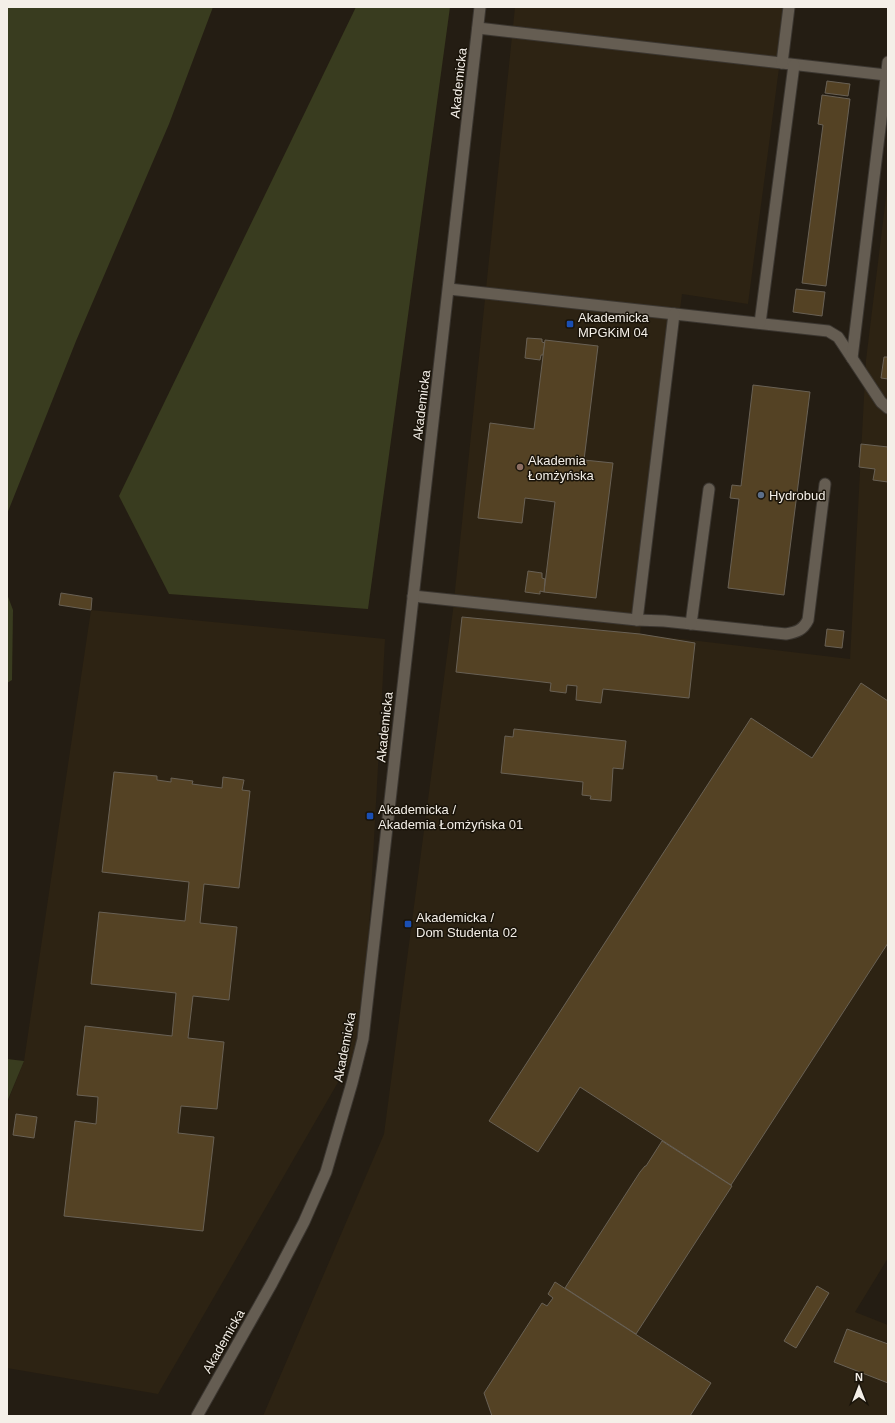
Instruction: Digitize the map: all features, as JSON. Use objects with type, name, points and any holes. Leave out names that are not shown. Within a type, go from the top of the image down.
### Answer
[{"type":"street","name":"Akademicka","points":[[197,1416],[272,1283],[304,1222],[326,1172],[363,1039],[480,7]]},
{"type":"street","points":[[782,63],[789,7]]},
{"type":"street","points":[[478,28],[886,76]]},
{"type":"street","points":[[852,358],[888,62]]},
{"type":"street","points":[[760,323],[794,65]]},
{"type":"street","points":[[449,289],[828,330],[838,337],[881,402],[888,408]]},
{"type":"street","points":[[637,620],[674,314]]},
{"type":"street","points":[[413,596],[637,620],[786,634],[796,632],[804,628],[808,620],[825,484]]},
{"type":"street","points":[[691,624],[709,489]]},
{"type":"shaded area","points":[[515,7],[787,7],[748,304],[682,294],[640,634],[850,659],[866,360],[888,181],[888,1258],[855,1312],[888,1325],[888,1416],[263,1416],[384,1134],[453,610]]},
{"type":"shaded area","points":[[91,610],[385,639],[363,1039],[158,1394],[7,1368],[7,1103],[24,1061]]},
{"type":"green space","points":[[7,7],[213,7],[169,124],[76,341],[7,514]]},
{"type":"green space","points":[[356,7],[450,7],[368,609],[169,594],[119,496]]},
{"type":"green space","points":[[7,594],[13,610],[12,680],[7,683]]},
{"type":"green space","points":[[7,1059],[24,1061],[7,1102]]},
{"type":"building","points":[[827,81],[850,84],[848,96],[825,93]]},
{"type":"building","points":[[822,95],[850,99],[826,286],[802,283],[823,125],[818,124]]},
{"type":"building","points":[[796,289],[825,292],[822,316],[793,312]]},
{"type":"building","points":[[527,338],[542,339],[542,342],[545,343],[543,355],[541,355],[540,360],[525,358]]},
{"type":"building","points":[[545,340],[598,346],[584,460],[613,463],[596,598],[544,592],[555,502],[525,498],[522,523],[478,518],[490,423],[534,429]]},
{"type":"building","points":[[884,357],[888,357],[888,379],[881,378]]},
{"type":"building","points":[[753,385],[810,392],[784,595],[728,588],[739,499],[730,498],[732,485],[741,486]]},
{"type":"building","points":[[861,444],[888,447],[888,482],[873,480],[875,469],[859,467]]},
{"type":"building","points":[[528,571],[542,573],[542,578],[545,579],[544,592],[540,591],[540,594],[525,592]]},
{"type":"building","points":[[61,593],[92,598],[91,610],[59,605]]},
{"type":"building","points":[[462,617],[640,634],[695,643],[689,698],[603,689],[601,703],[576,700],[577,686],[567,685],[566,693],[550,691],[551,683],[456,672]]},
{"type":"building","points":[[827,629],[844,631],[842,648],[825,646]]},
{"type":"building","points":[[861,683],[888,701],[888,943],[731,1185],[580,1087],[538,1152],[489,1121],[751,718],[812,758]]},
{"type":"building","points":[[514,729],[626,741],[623,769],[613,768],[611,801],[590,799],[591,796],[582,795],[583,782],[501,773],[505,736],[513,737]]},
{"type":"building","points":[[114,772],[157,776],[157,780],[171,782],[171,778],[193,781],[192,784],[222,788],[223,777],[244,780],[242,790],[250,791],[239,888],[204,884],[200,923],[237,927],[229,1000],[193,996],[188,1038],[224,1042],[217,1109],[181,1106],[178,1133],[214,1137],[203,1231],[64,1216],[75,1121],[96,1124],[98,1097],[77,1095],[85,1026],[172,1036],[176,993],[91,984],[99,912],[185,921],[189,882],[102,872]]},
{"type":"building","points":[[16,1114],[37,1117],[34,1138],[13,1135]]},
{"type":"building","points":[[662,1141],[732,1186],[636,1334],[565,1288],[640,1172],[646,1166]]},
{"type":"building","points":[[555,1282],[711,1383],[690,1416],[492,1416],[484,1393],[542,1303],[547,1306],[553,1298],[548,1294]]},
{"type":"building","points":[[817,1286],[829,1293],[796,1348],[784,1341]]},
{"type":"building","points":[[847,1329],[888,1344],[888,1383],[834,1362]]},
{"type":"place","name":"Akademicka MPGKiM 04","points":[[570,324]]},
{"type":"place","name":"Akademia Łomżyńska","points":[[520,467]]},
{"type":"place","name":"Hydrobud","points":[[761,495]]},
{"type":"place","name":"Akademicka / Akademia Łomżyńska 01","points":[[370,816]]},
{"type":"place","name":"Akademicka / Dom Studenta 02","points":[[408,924]]}]
